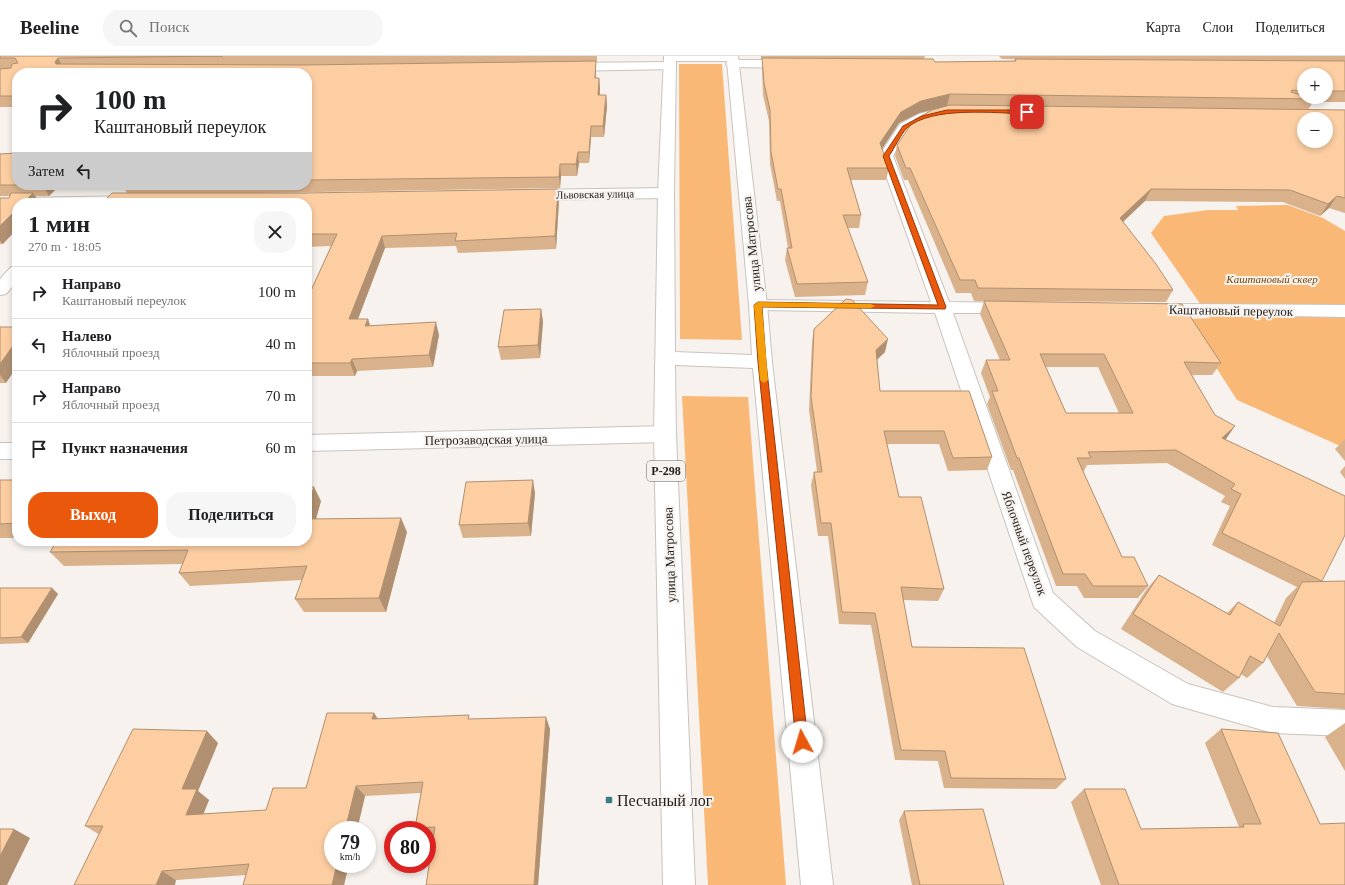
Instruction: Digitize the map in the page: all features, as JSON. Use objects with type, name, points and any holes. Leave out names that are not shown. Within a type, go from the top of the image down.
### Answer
[{"type":"main road","points":[[552,67],[670,60],[732,59],[804,64]]},
{"type":"main road","name":"улица Матросова","points":[[732,59],[817,885]]},
{"type":"main road","name":"улица Матросова","points":[[670,60],[666,193],[665,434],[680,885]]},
{"type":"main road","name":"Яблочный переулок","points":[[947,111],[924,117],[905,127],[886,156],[942,307],[1043,599],[1086,639],[1182,694],[1273,720],[1345,723]]},
{"type":"main road","points":[[84,198],[92,190]]},
{"type":"main road","name":"Львовская улица","points":[[516,195],[666,193]]},
{"type":"main road","points":[[0,290],[12,277]]},
{"type":"main road","points":[[758,305],[1029,308]]},
{"type":"main road","name":"Каштановый переулок","points":[[1140,309],[1345,311]]},
{"type":"main road","points":[[665,358],[762,362]]},
{"type":"main road","name":"Петрозаводская улица","points":[[312,443],[665,434]]},
{"type":"main road","points":[[0,451],[12,451]]},
{"type":"green space","points":[[679,64],[722,64],[742,340],[680,339]]},
{"type":"green space","name":"Каштановый сквер","points":[[1288,205],[1323,218],[1345,231],[1345,448],[1237,400],[1185,319],[1210,318],[1151,233],[1164,216],[1208,210],[1238,210],[1236,206]]},
{"type":"green space","points":[[682,396],[748,397],[786,885],[708,885]]},
{"type":"building","points":[[0,56],[223,56],[58,58],[55,62],[56,64],[304,65],[596,61],[595,78],[599,78],[598,95],[606,95],[603,126],[591,126],[589,152],[578,152],[576,164],[560,164],[559,177],[312,180],[312,68],[12,68],[12,96],[0,96],[0,69],[11,68],[12,64],[18,63],[15,58],[0,58]]},
{"type":"building","points":[[762,58],[933,59],[935,62],[1016,61],[1015,59],[1345,61],[1345,91],[1333,91],[1333,68],[1297,68],[1297,90],[1292,90],[1291,92],[1297,94],[1297,99],[950,94],[921,101],[901,112],[880,143],[889,168],[847,168],[861,215],[843,215],[868,282],[797,284],[787,248],[792,248],[781,189],[778,189],[771,152],[770,110],[764,83]]},
{"type":"building","points":[[950,105],[1345,110],[1345,198],[1337,196],[1328,204],[1290,190],[1151,189],[1120,218],[1156,264],[1173,290],[978,288],[975,280],[960,280],[910,168],[906,168],[897,145],[914,120],[932,110]]},
{"type":"building","points":[[12,153],[12,185],[0,185],[0,154]]},
{"type":"building","points":[[558,189],[555,236],[455,241],[457,233],[382,236],[349,319],[368,319],[365,326],[436,322],[429,355],[352,359],[350,363],[312,363],[312,288],[337,234],[312,234],[312,198],[107,198],[112,193],[303,193]]},
{"type":"building","points":[[11,193],[33,193],[28,198],[12,198],[12,214],[0,226],[0,198],[9,198]]},
{"type":"building","points":[[846,299],[852,300],[888,339],[876,350],[880,391],[969,391],[992,457],[953,458],[944,431],[884,431],[899,497],[921,497],[944,589],[901,587],[912,647],[1024,648],[1066,779],[951,778],[945,751],[901,750],[875,613],[842,612],[831,523],[821,523],[814,472],[822,472],[811,397],[814,329]]},
{"type":"building","points":[[984,301],[1182,304],[1221,363],[1184,362],[1215,415],[1235,426],[1222,438],[1345,496],[1345,535],[1322,581],[1222,533],[1241,494],[1231,489],[1235,484],[1176,450],[1088,452],[1091,458],[1077,458],[1122,557],[1134,557],[1148,586],[1093,586],[1085,574],[1063,574],[992,391],[998,391],[986,360],[1010,360]],"holes":[[[1040,354],[1104,354],[1133,413],[1066,413]]]},
{"type":"building","points":[[541,309],[538,345],[498,347],[504,310]]},
{"type":"building","points":[[0,327],[12,327],[12,347],[0,364]]},
{"type":"building","points":[[0,480],[12,480],[12,523],[0,524]]},
{"type":"building","points":[[533,480],[528,523],[459,525],[466,482]]},
{"type":"building","points":[[401,518],[379,598],[295,599],[307,566],[179,573],[188,550],[50,552],[54,546],[312,546],[312,519]]},
{"type":"building","points":[[1159,575],[1230,615],[1238,602],[1280,626],[1302,582],[1345,581],[1345,694],[1315,692],[1279,633],[1263,663],[1250,656],[1239,678],[1133,614]]},
{"type":"building","points":[[0,588],[52,588],[21,637],[0,638]]},
{"type":"building","points":[[327,713],[374,713],[372,719],[469,715],[468,719],[546,717],[534,885],[426,885],[428,873],[436,873],[436,821],[416,821],[423,782],[356,786],[347,821],[324,821],[324,873],[335,873],[332,885],[243,885],[249,864],[162,871],[156,885],[74,885],[103,826],[85,826],[133,729],[207,731],[182,789],[197,789],[186,815],[266,810],[273,788],[306,788]]},
{"type":"building","points":[[1221,729],[1278,733],[1320,824],[1345,823],[1345,885],[1119,885],[1084,789],[1125,789],[1141,829],[1244,827],[1243,824],[1261,824]]},
{"type":"building","points":[[983,809],[1004,885],[920,885],[904,811]]},
{"type":"building","points":[[0,829],[14,829],[0,856]]},
{"type":"slow traffic","points":[[764,380],[758,305],[871,306]]},
{"type":"place","name":"Песчаный лог","points":[[609,800]]},
{"type":"route","points":[[802,742],[762,362],[758,305],[942,307],[886,156],[905,127],[924,117],[947,111],[1027,112]]}]
